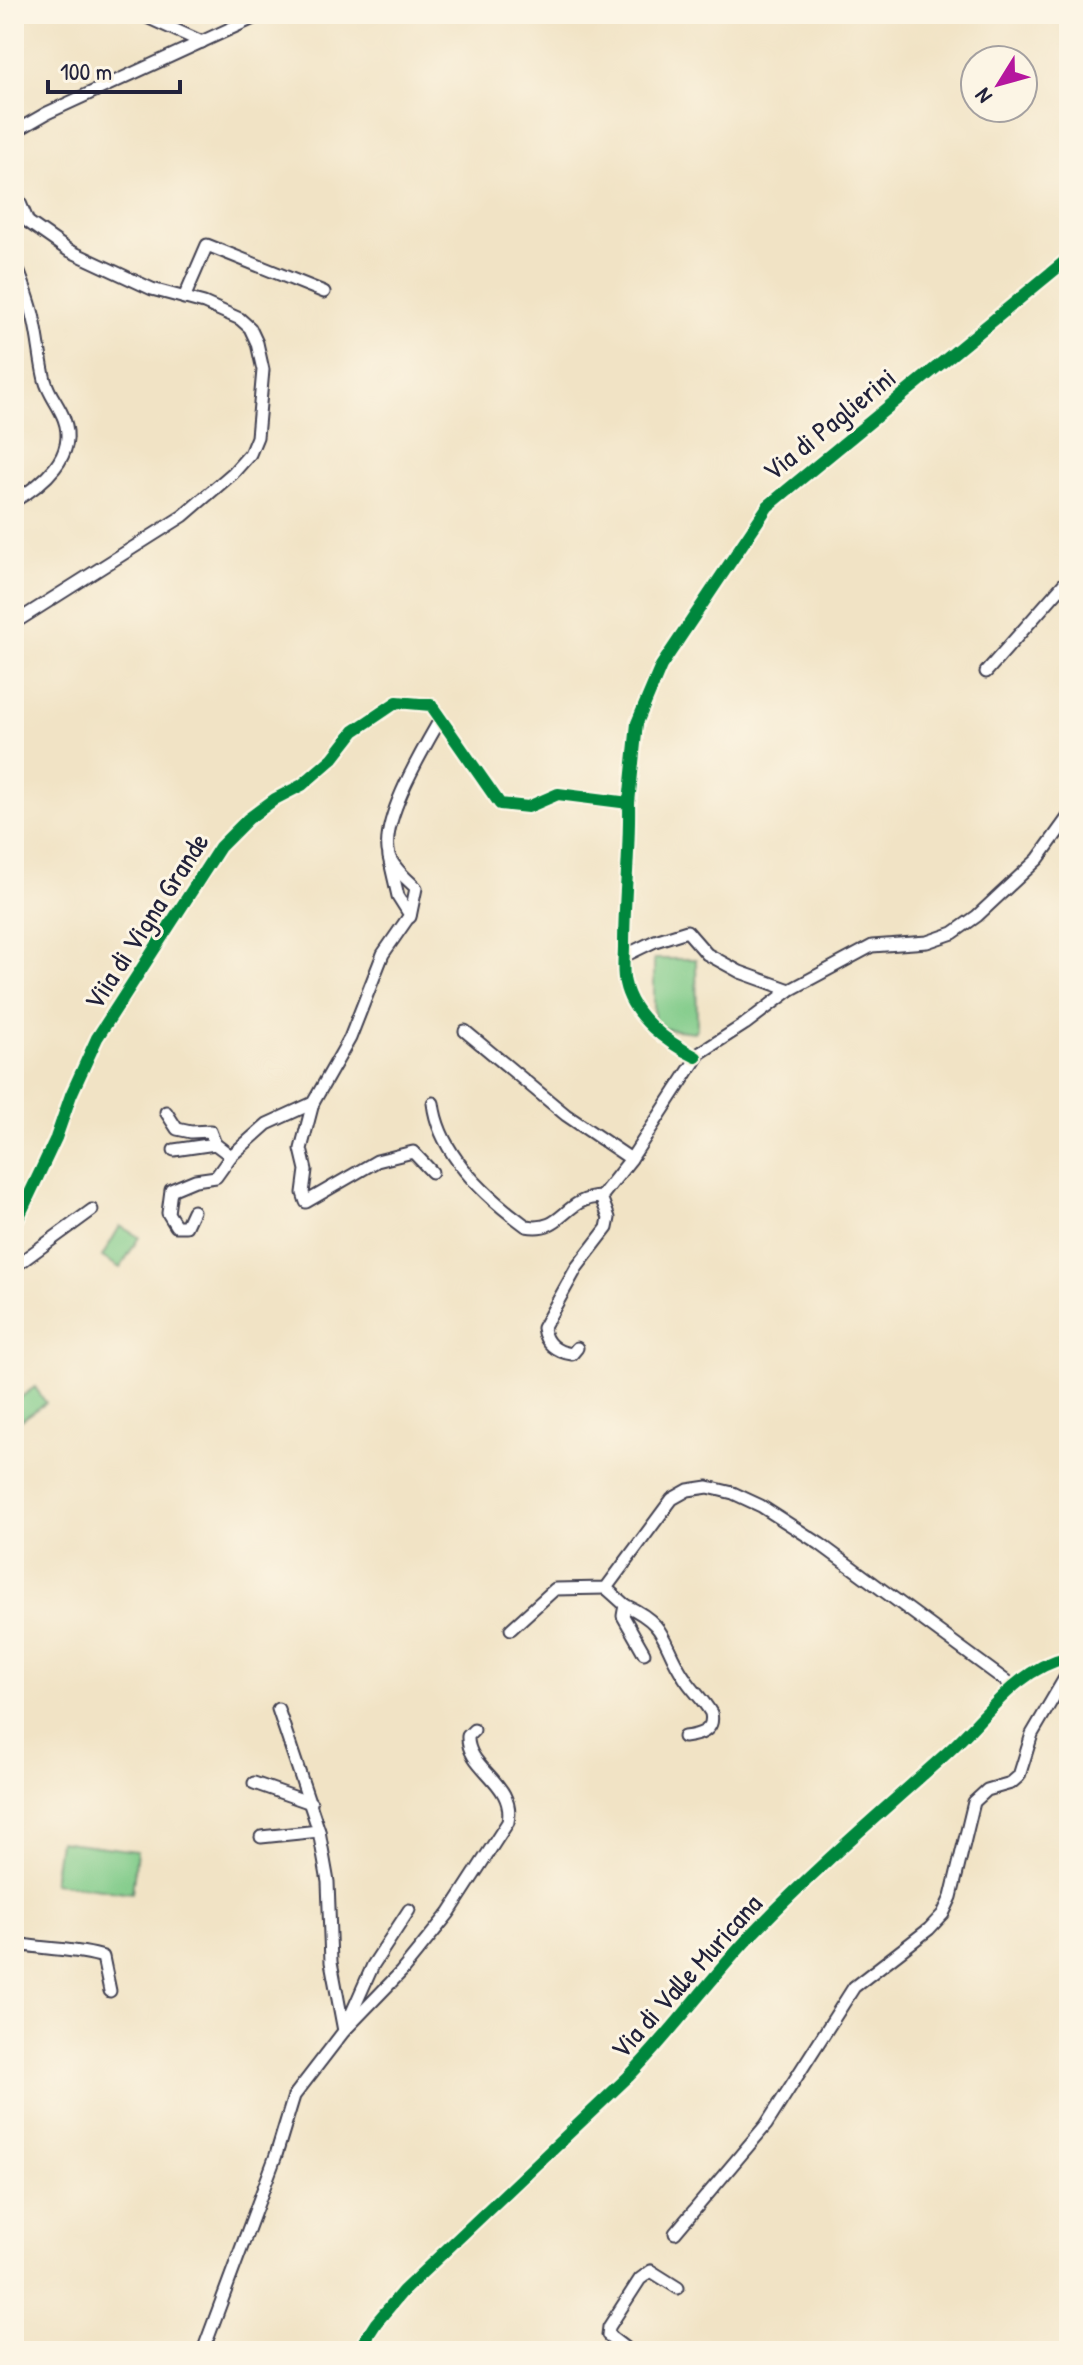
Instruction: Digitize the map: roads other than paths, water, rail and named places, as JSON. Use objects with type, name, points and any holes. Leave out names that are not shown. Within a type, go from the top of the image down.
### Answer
[{"type":"street","points":[[140,14],[202,42]]},
{"type":"street","points":[[14,132],[47,113],[262,14]]},
{"type":"street","points":[[14,189],[26,219],[53,241],[142,285],[236,316],[250,328],[255,338],[262,358],[263,374],[259,431],[252,450],[233,473],[195,507],[14,623]]},
{"type":"street","points":[[184,298],[207,245],[324,292]]},
{"type":"street","name":"Via di Paglierini","points":[[629,803],[637,723],[661,666],[768,506],[1069,258]]},
{"type":"street","points":[[14,260],[33,315],[47,385],[67,429],[65,450],[58,464],[43,481],[14,501]]},
{"type":"street","points":[[986,672],[1069,578]]},
{"type":"street","name":"Viia di Vigna Grande","points":[[14,1227],[56,1138],[71,1095],[97,1038],[220,847],[266,805],[302,785],[333,758],[354,731],[397,702],[431,705],[441,718]]},
{"type":"street","points":[[410,915],[398,896],[386,832],[414,765],[441,718],[500,804],[528,807],[558,794],[629,803],[630,839],[624,908],[625,984],[634,1003],[658,1033],[696,1057]]},
{"type":"street","points":[[433,1103],[435,1120],[459,1163],[526,1226],[539,1228],[551,1225],[580,1201],[601,1197],[631,1159],[696,1057],[790,990],[872,946],[892,942],[927,942],[953,933],[977,916],[1038,859],[1069,816]]},
{"type":"street","points":[[389,857],[416,888],[407,931]]},
{"type":"street","points":[[410,915],[383,954],[350,1038],[313,1103],[301,1149],[306,1170],[303,1193],[306,1202],[377,1161],[413,1152],[432,1172]]},
{"type":"street","points":[[624,956],[655,941],[687,931],[707,954],[740,972],[790,990]]},
{"type":"street","points":[[465,1031],[566,1115],[631,1159]]},
{"type":"street","points":[[193,1211],[186,1226],[176,1226],[168,1213],[171,1190],[195,1180],[216,1177],[231,1156],[267,1124],[313,1103]]},
{"type":"street","points":[[166,1112],[177,1129],[210,1131],[215,1144],[231,1156]]},
{"type":"street","points":[[174,1150],[215,1144]]},
{"type":"street","points":[[577,1348],[572,1354],[557,1350],[548,1343],[543,1328],[571,1277],[607,1228],[609,1218],[601,1197]]},
{"type":"street","points":[[14,1267],[92,1210]]},
{"type":"street","points":[[606,1588],[675,1497],[696,1487],[720,1489],[753,1502],[802,1532],[1014,1687]]},
{"type":"street","points":[[511,1629],[555,1589],[606,1588],[661,1630],[679,1669],[711,1713],[713,1721],[709,1728],[700,1734],[684,1737]]},
{"type":"street","points":[[625,1605],[623,1616],[644,1653]]},
{"type":"street","name":"Via di Valle Muricana","points":[[358,2351],[403,2291],[628,2077],[758,1927],[1014,1687],[1040,1667],[1069,1657]]},
{"type":"street","points":[[675,2233],[772,2117],[854,1987],[929,1929],[943,1914],[951,1897],[974,1802],[987,1790],[1011,1783],[1019,1776],[1032,1734],[1069,1671]]},
{"type":"street","points":[[278,1709],[319,1831],[328,1882],[332,1969],[344,2031]]},
{"type":"street","points":[[203,2351],[276,2155],[292,2101],[305,2079],[344,2031],[389,1985],[449,1913],[508,1822],[509,1812],[503,1790],[469,1746],[468,1736],[474,1730]]},
{"type":"street","points":[[254,1783],[311,1803]]},
{"type":"street","points":[[261,1837],[319,1831]]},
{"type":"street","points":[[344,2031],[373,1965],[409,1910]]},
{"type":"street","points":[[14,1943],[56,1951],[88,1952],[103,1957],[110,1991]]},
{"type":"street","points":[[629,2351],[608,2335],[609,2327],[640,2279],[651,2271],[678,2288]]}]
